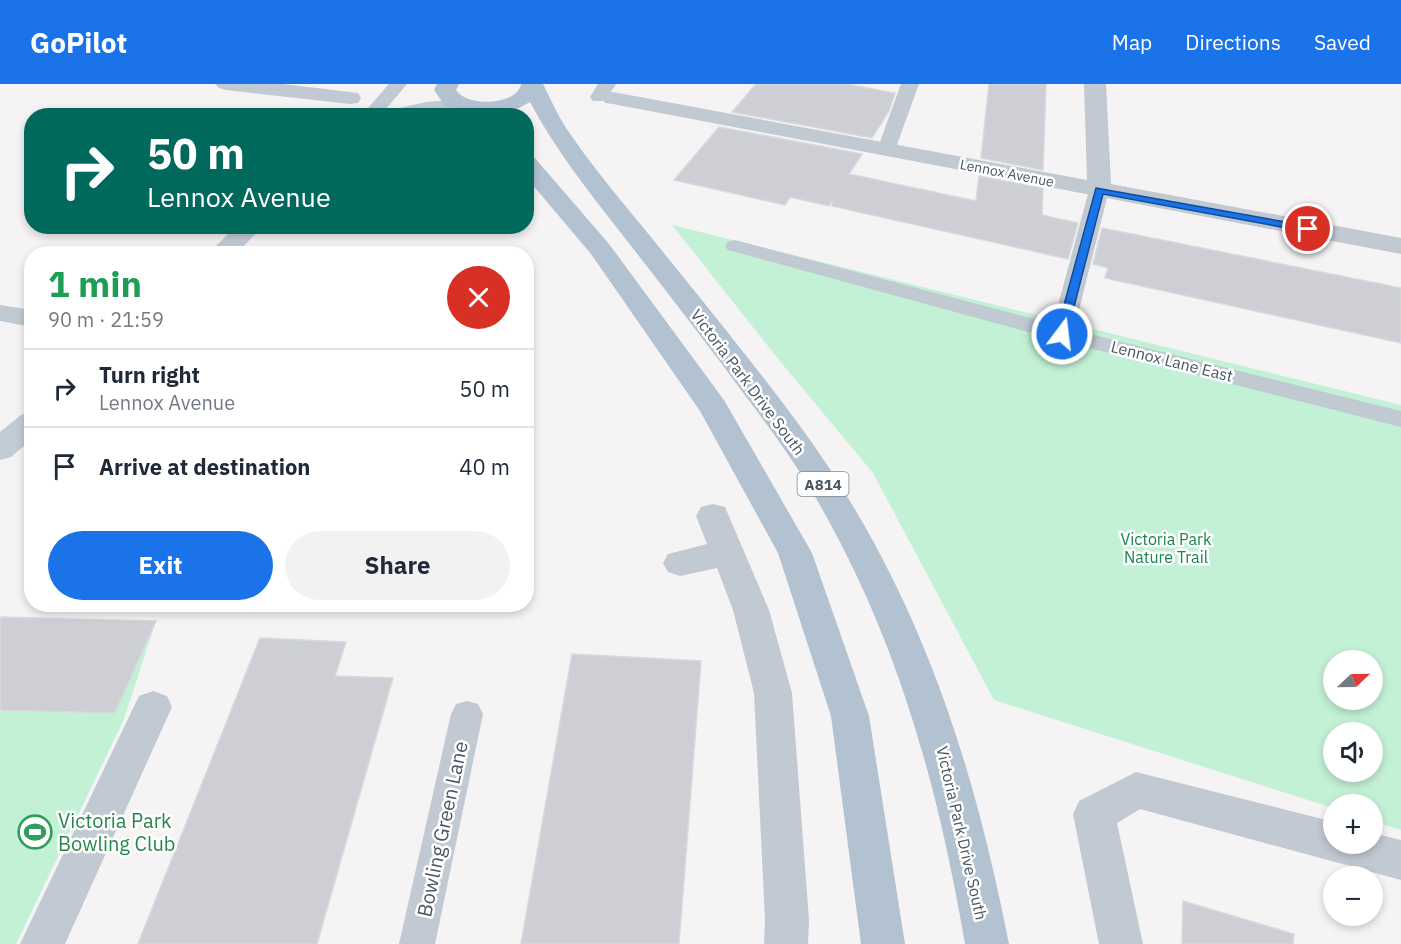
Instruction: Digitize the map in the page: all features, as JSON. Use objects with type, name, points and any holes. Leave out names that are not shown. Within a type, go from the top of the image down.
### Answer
[{"type":"main road","points":[[448,84],[445,90],[447,97],[472,108]]},
{"type":"main road","points":[[489,108],[519,101],[533,86]]},
{"type":"main road","name":"Victoria Park Drive South","points":[[533,86],[555,128],[586,171],[779,420],[813,468],[856,541],[888,604],[933,713],[956,789],[987,944]]},
{"type":"main road","points":[[534,171],[600,249],[713,407],[795,553],[850,716],[883,944]]},
{"type":"street","points":[[226,84],[350,98]]},
{"type":"street","points":[[394,108],[441,84]]},
{"type":"street","points":[[1095,84],[1099,190]]},
{"type":"street","name":"Lennox Avenue","points":[[606,93],[886,150],[1401,246]]},
{"type":"street","points":[[230,246],[242,234]]},
{"type":"street","points":[[0,313],[24,318]]},
{"type":"street","points":[[0,449],[24,429]]},
{"type":"street","points":[[713,516],[751,610],[773,693],[787,920],[786,944]]},
{"type":"street","points":[[680,562],[728,552]]},
{"type":"street","points":[[42,944],[153,707]]},
{"type":"street","points":[[1121,944],[1094,814],[1136,790],[1323,839]]},
{"type":"street","points":[[1379,854],[1401,860]]},
{"type":"lane","points":[[377,108],[398,84]]},
{"type":"lane","points":[[886,150],[909,84]]},
{"type":"lane","points":[[1062,334],[1099,190]]},
{"type":"lane","name":"Lennox Lane East","points":[[735,246],[1062,334],[1401,419]]},
{"type":"lane","name":"Bowling Green Lane","points":[[417,944],[467,714]]},
{"type":"green space","name":"Victoria Park Nature Trail","points":[[672,225],[1401,405],[1401,830],[1383,824],[1383,794],[1323,794],[1323,805],[994,700],[873,473],[779,360]]},
{"type":"green space","name":"Victoria Park Bowling Club","points":[[0,617],[156,621],[124,719],[16,944],[0,944]]},
{"type":"building","points":[[756,84],[846,84],[895,93],[889,111],[872,138],[732,112]]},
{"type":"building","points":[[989,84],[1046,84],[1043,170],[981,158]]},
{"type":"building","points":[[719,127],[862,154],[849,174],[976,201],[979,176],[1043,188],[1042,215],[1078,223],[1068,259],[832,206],[833,199],[829,206],[790,197],[785,205],[674,180]]},
{"type":"building","points":[[1102,228],[1401,288],[1401,343],[1105,278],[1108,268],[1093,264]]},
{"type":"building","points":[[0,617],[156,621],[115,713],[0,710]]},
{"type":"building","points":[[260,638],[346,642],[335,676],[393,678],[317,944],[138,944]]},
{"type":"building","points":[[572,654],[701,661],[679,944],[521,944]]},
{"type":"building","points":[[1183,901],[1294,934],[1293,944],[1182,944]]},
{"type":"place","name":"Victoria Park Bowling Club","points":[[35,832]]},
{"type":"route","points":[[1062,334],[1099,190],[1308,229]]}]
